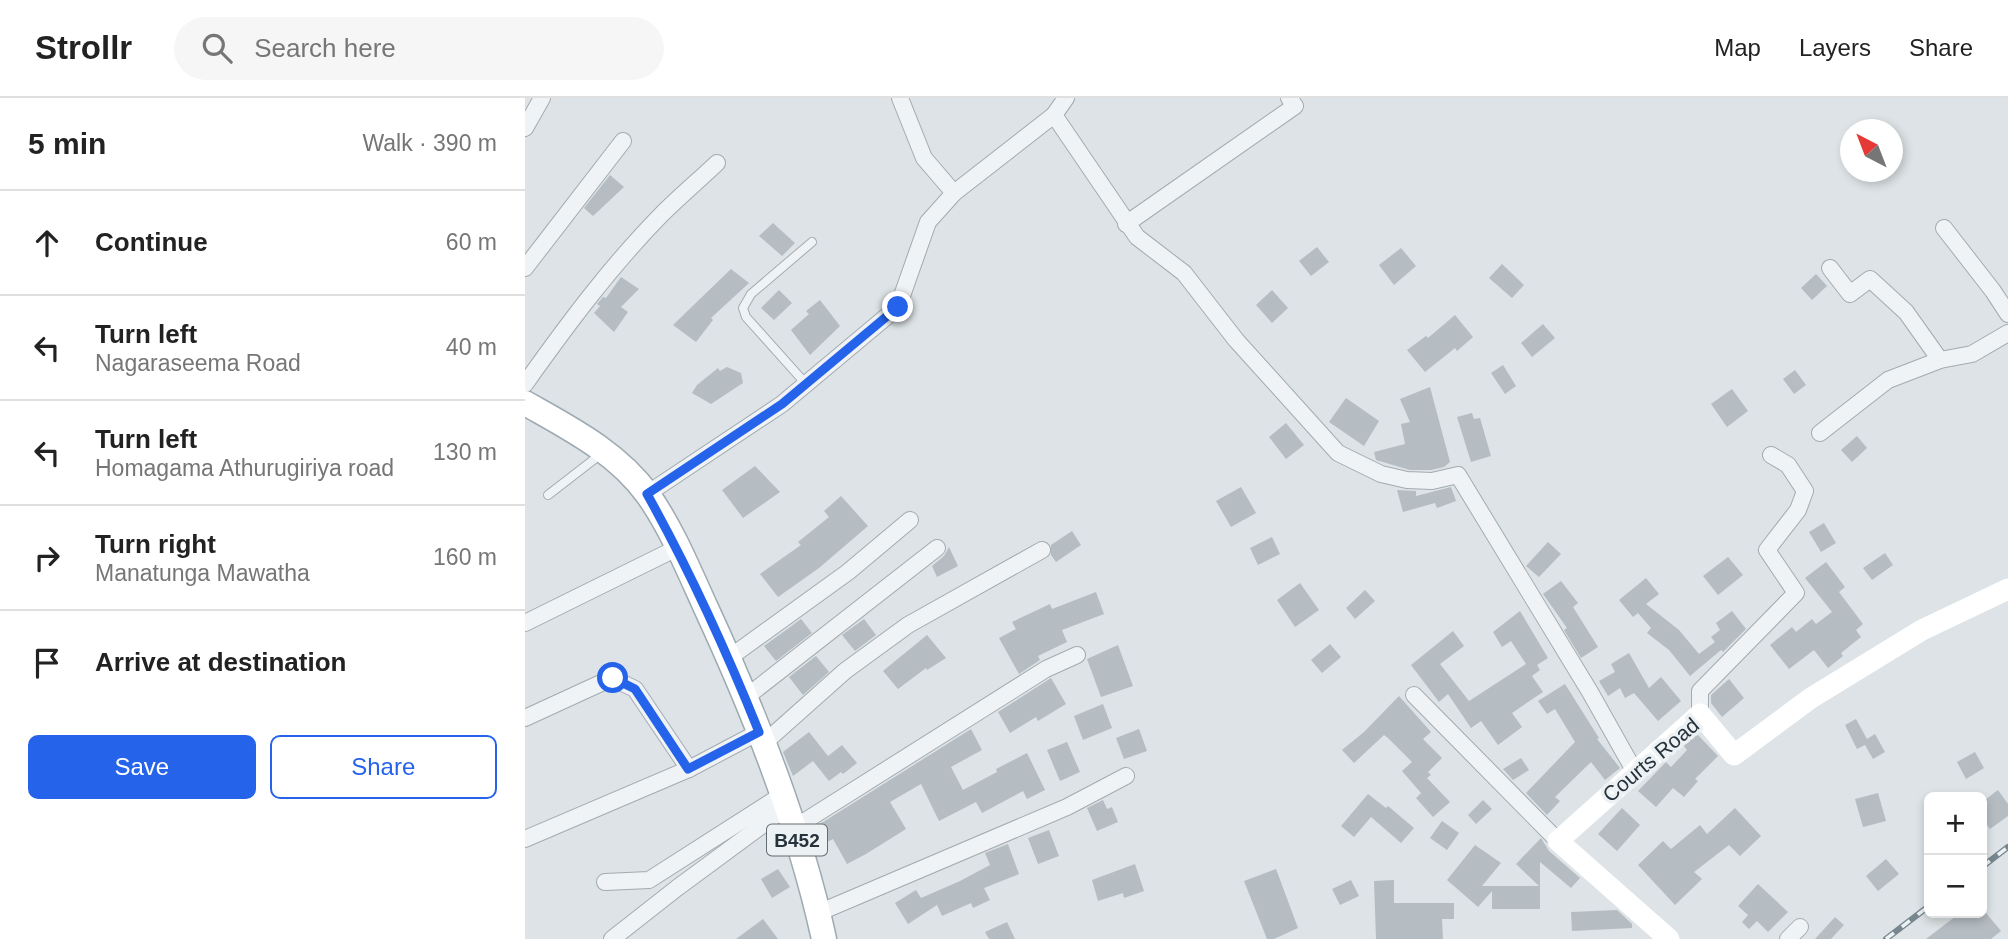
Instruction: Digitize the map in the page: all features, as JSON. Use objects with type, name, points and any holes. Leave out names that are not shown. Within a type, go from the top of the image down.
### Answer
[{"type":"main road","name":"B452","points":[[525,402],[586,438],[617,462],[647,494],[677,548],[729,658],[761,738],[788,810],[824,939]]},
{"type":"street","points":[[525,128],[542,98]]},
{"type":"street","points":[[899,98],[924,158],[954,193]]},
{"type":"street","points":[[647,494],[782,404],[898,307],[927,222],[954,193],[1054,115],[1066,98]]},
{"type":"street","points":[[1126,224],[1294,106],[1289,98]]},
{"type":"street","points":[[1054,115],[1126,224],[1137,237],[1184,273],[1236,340],[1338,453],[1381,474],[1407,480],[1432,481],[1458,475],[1590,692],[1635,772]]},
{"type":"street","points":[[525,268],[623,141]]},
{"type":"street","points":[[525,384],[610,272],[661,216],[717,163]]},
{"type":"street","points":[[1944,228],[1993,290],[2008,314]]},
{"type":"street","points":[[1830,268],[1850,294],[1870,279],[1906,312],[1940,360]]},
{"type":"street","points":[[1820,433],[1888,380],[1940,360],[1972,354],[2008,333]]},
{"type":"street","points":[[1700,714],[1700,691],[1718,669],[1796,593],[1767,550],[1798,510],[1805,491],[1788,465],[1771,455]]},
{"type":"street","points":[[729,658],[848,572],[911,520]]},
{"type":"street","points":[[525,623],[677,548]]},
{"type":"street","points":[[745,698],[937,548]]},
{"type":"street","points":[[525,839],[761,738],[908,625],[1042,550]]},
{"type":"street","name":"Courts Road","points":[[1558,841],[1700,714],[1734,755],[1811,698],[1922,630],[2008,589]]},
{"type":"street","points":[[605,882],[649,880],[788,810],[1046,668],[1077,654]]},
{"type":"street","points":[[525,718],[613,678],[635,689],[688,769]]},
{"type":"street","points":[[1414,695],[1558,841],[1669,939]]},
{"type":"street","points":[[818,913],[1067,807],[1126,775]]},
{"type":"street","points":[[613,939],[677,888],[788,810]]},
{"type":"street","points":[[1788,939],[1800,927]]},
{"type":"lane","points":[[806,384],[746,317],[743,307],[751,293],[812,242]]},
{"type":"lane","points":[[548,495],[604,452]]},
{"type":"building","points":[[610,175],[624,187],[593,216],[584,208]]},
{"type":"building","points":[[773,223],[795,243],[782,256],[759,236]]},
{"type":"building","points":[[1317,247],[1329,262],[1311,276],[1299,261]]},
{"type":"building","points":[[1401,248],[1416,266],[1394,285],[1379,265]]},
{"type":"building","points":[[1502,264],[1524,285],[1512,298],[1489,278]]},
{"type":"building","points":[[731,269],[749,283],[711,318],[713,320],[696,342],[673,325]]},
{"type":"building","points":[[1816,274],[1827,286],[1812,300],[1801,288]]},
{"type":"building","points":[[621,277],[639,289],[621,307],[628,312],[614,332],[594,313],[600,306],[597,304],[603,297],[606,298]]},
{"type":"building","points":[[779,290],[792,303],[774,320],[761,308]]},
{"type":"building","points":[[1272,290],[1288,308],[1272,323],[1256,305]]},
{"type":"building","points":[[820,300],[840,326],[810,355],[791,330],[809,314],[806,311]]},
{"type":"building","points":[[1455,315],[1473,337],[1425,372],[1407,350],[1426,336],[1428,338]]},
{"type":"building","points":[[1543,324],[1555,338],[1532,357],[1521,343]]},
{"type":"building","points":[[1503,365],[1516,386],[1505,394],[1491,373]]},
{"type":"building","points":[[727,367],[741,373],[743,383],[711,404],[692,393],[697,385],[718,368],[720,371]]},
{"type":"building","points":[[1795,370],[1806,385],[1794,394],[1783,379]]},
{"type":"building","points":[[1430,387],[1450,462],[1444,467],[1431,470],[1410,470],[1376,460],[1374,452],[1405,444],[1401,424],[1410,422],[1400,399]]},
{"type":"building","points":[[1732,389],[1748,411],[1727,427],[1711,404]]},
{"type":"building","points":[[1346,398],[1379,421],[1364,446],[1329,422]]},
{"type":"building","points":[[1472,413],[1474,419],[1480,418],[1491,456],[1471,462],[1457,417]]},
{"type":"building","points":[[1286,423],[1304,445],[1286,459],[1269,437]]},
{"type":"building","points":[[1857,436],[1867,448],[1852,462],[1841,450]]},
{"type":"building","points":[[755,466],[780,492],[743,518],[722,490]]},
{"type":"building","points":[[1241,487],[1256,513],[1231,527],[1216,501]]},
{"type":"building","points":[[1451,487],[1456,501],[1437,508],[1435,503],[1403,512],[1397,490],[1416,491],[1416,496]]},
{"type":"building","points":[[841,496],[868,526],[819,568],[778,597],[760,574],[801,545],[798,542],[829,517],[824,511]]},
{"type":"building","points":[[1824,523],[1836,543],[1821,552],[1809,532]]},
{"type":"building","points":[[1072,531],[1081,545],[1056,562],[1051,555],[1051,545]]},
{"type":"building","points":[[1272,537],[1280,554],[1258,565],[1250,548]]},
{"type":"building","points":[[1548,542],[1561,554],[1539,577],[1526,566]]},
{"type":"building","points":[[949,547],[958,566],[937,577],[932,566],[944,556]]},
{"type":"building","points":[[1885,553],[1893,565],[1872,580],[1863,568]]},
{"type":"building","points":[[1728,557],[1743,575],[1718,595],[1703,576]]},
{"type":"building","points":[[1826,562],[1845,587],[1839,592],[1863,624],[1856,630],[1861,637],[1828,668],[1814,650],[1789,669],[1770,645],[1792,627],[1796,632],[1812,619],[1816,624],[1832,612],[1805,578]]},
{"type":"building","points":[[1646,578],[1659,594],[1646,604],[1679,630],[1699,654],[1715,642],[1711,637],[1720,630],[1716,623],[1732,611],[1746,629],[1723,652],[1721,650],[1690,676],[1669,650],[1647,633],[1651,628],[1638,613],[1633,617],[1619,600]]},
{"type":"building","points":[[1561,581],[1578,603],[1573,607],[1598,647],[1581,658],[1564,630],[1567,628],[1543,594]]},
{"type":"building","points":[[1300,583],[1319,610],[1295,627],[1277,600]]},
{"type":"building","points":[[1365,590],[1375,601],[1355,619],[1346,608]]},
{"type":"building","points":[[1096,592],[1104,614],[1062,630],[1067,642],[1038,656],[1040,660],[1019,674],[999,638],[1016,629],[1012,622],[1050,604],[1052,609]]},
{"type":"building","points":[[1520,611],[1548,658],[1537,665],[1540,670],[1532,676],[1543,692],[1512,713],[1522,727],[1498,745],[1481,721],[1471,728],[1448,694],[1439,702],[1411,665],[1453,631],[1464,646],[1440,664],[1469,701],[1526,664],[1511,641],[1502,647],[1493,632]]},
{"type":"building","points":[[801,619],[812,633],[776,661],[764,646]]},
{"type":"building","points":[[864,619],[876,635],[855,651],[842,635]]},
{"type":"building","points":[[927,635],[946,658],[927,670],[926,668],[898,689],[883,671]]},
{"type":"building","points":[[1330,644],[1341,657],[1322,673],[1311,660]]},
{"type":"building","points":[[1118,645],[1133,686],[1101,697],[1087,659]]},
{"type":"building","points":[[1629,653],[1649,688],[1661,677],[1681,701],[1658,721],[1634,693],[1625,698],[1620,688],[1608,696],[1599,681],[1615,672],[1611,664]]},
{"type":"building","points":[[816,656],[829,672],[803,695],[789,677]]},
{"type":"building","points":[[1051,678],[1066,704],[1038,721],[1036,717],[1010,733],[998,712]]},
{"type":"building","points":[[1729,679],[1744,698],[1722,717],[1711,703],[1711,695]]},
{"type":"building","points":[[1565,684],[1599,738],[1597,739],[1620,768],[1605,780],[1591,762],[1555,797],[1560,801],[1547,815],[1526,793],[1575,742],[1555,709],[1547,714],[1538,701]]},
{"type":"building","points":[[1399,696],[1431,732],[1423,739],[1442,758],[1428,772],[1431,775],[1427,778],[1450,802],[1433,817],[1416,798],[1421,793],[1402,771],[1412,762],[1384,735],[1354,763],[1342,750]]},
{"type":"building","points":[[1103,704],[1112,728],[1083,740],[1074,716]]},
{"type":"building","points":[[1856,719],[1867,739],[1875,734],[1885,752],[1873,759],[1865,745],[1857,749],[1845,725]]},
{"type":"building","points":[[971,729],[982,750],[951,767],[963,790],[1027,753],[1045,790],[1027,799],[1023,791],[982,813],[976,802],[939,821],[921,784],[890,802],[906,829],[866,854],[847,864],[833,839],[821,845],[812,829]]},
{"type":"building","points":[[1139,729],[1147,751],[1124,759],[1116,738]]},
{"type":"building","points":[[809,732],[828,756],[842,745],[857,763],[829,781],[813,761],[793,776],[783,752]]},
{"type":"building","points":[[1697,734],[1718,756],[1695,779],[1698,781],[1684,797],[1673,788],[1656,807],[1638,791],[1666,762],[1671,767],[1687,750],[1684,746]]},
{"type":"building","points":[[1067,742],[1080,772],[1060,781],[1047,750]]},
{"type":"building","points":[[1975,752],[1984,768],[1966,779],[1957,762]]},
{"type":"building","points":[[1521,758],[1529,770],[1513,780],[1503,769]]},
{"type":"building","points":[[1998,790],[2008,804],[2008,816],[1990,829],[1987,825],[1987,798]]},
{"type":"building","points":[[1878,793],[1886,821],[1863,827],[1855,799]]},
{"type":"building","points":[[1368,794],[1386,808],[1388,806],[1414,828],[1401,843],[1371,817],[1354,837],[1341,826]]},
{"type":"building","points":[[1103,800],[1107,809],[1112,807],[1118,822],[1097,831],[1087,808]]},
{"type":"building","points":[[1483,800],[1492,809],[1476,824],[1468,815]]},
{"type":"building","points":[[1622,808],[1640,825],[1617,851],[1598,834]]},
{"type":"building","points":[[1735,808],[1761,836],[1740,856],[1729,845],[1694,872],[1702,879],[1675,905],[1638,865],[1663,841],[1671,849],[1700,825],[1707,834]]},
{"type":"building","points":[[1442,821],[1459,833],[1447,850],[1430,838]]},
{"type":"building","points":[[1049,830],[1059,856],[1038,864],[1028,838]]},
{"type":"building","points":[[1541,838],[1549,851],[1580,878],[1571,888],[1540,862],[1540,909],[1492,909],[1492,891],[1478,907],[1447,880],[1475,845],[1501,863],[1482,886],[1539,886],[1516,864]]},
{"type":"building","points":[[1008,844],[1019,874],[984,888],[990,900],[973,908],[971,903],[942,916],[937,905],[908,924],[895,903],[916,890],[921,898],[960,881],[990,865],[985,853]]},
{"type":"building","points":[[1886,859],[1899,874],[1878,891],[1866,876]]},
{"type":"building","points":[[1135,864],[1144,891],[1124,898],[1123,893],[1098,901],[1092,880]]},
{"type":"building","points":[[778,869],[790,887],[772,898],[761,879]]},
{"type":"building","points":[[1276,869],[1298,928],[1274,939],[1267,939],[1244,881]]},
{"type":"building","points":[[1351,880],[1359,896],[1340,905],[1332,889]]},
{"type":"building","points":[[1394,880],[1394,903],[1454,903],[1454,919],[1442,919],[1443,939],[1376,939],[1374,881]]},
{"type":"building","points":[[1758,884],[1788,912],[1768,932],[1757,921],[1749,929],[1742,922],[1748,915],[1738,906]]},
{"type":"building","points":[[1617,910],[1632,924],[1632,928],[1572,931],[1571,912]]},
{"type":"building","points":[[1987,914],[2001,931],[1991,939],[1926,939],[1953,918],[1987,918]]},
{"type":"building","points":[[1835,917],[1844,925],[1831,939],[1815,939]]},
{"type":"building","points":[[763,919],[778,939],[736,939]]},
{"type":"building","points":[[1007,922],[1015,939],[989,939],[985,932]]},
{"type":"railway","points":[[1987,863],[2008,847]]},
{"type":"railway","points":[[1886,939],[1924,910]]},
{"type":"route","points":[[613,678],[635,689],[688,769],[759,732],[729,658],[687,568],[647,494],[782,404],[898,307]]}]
